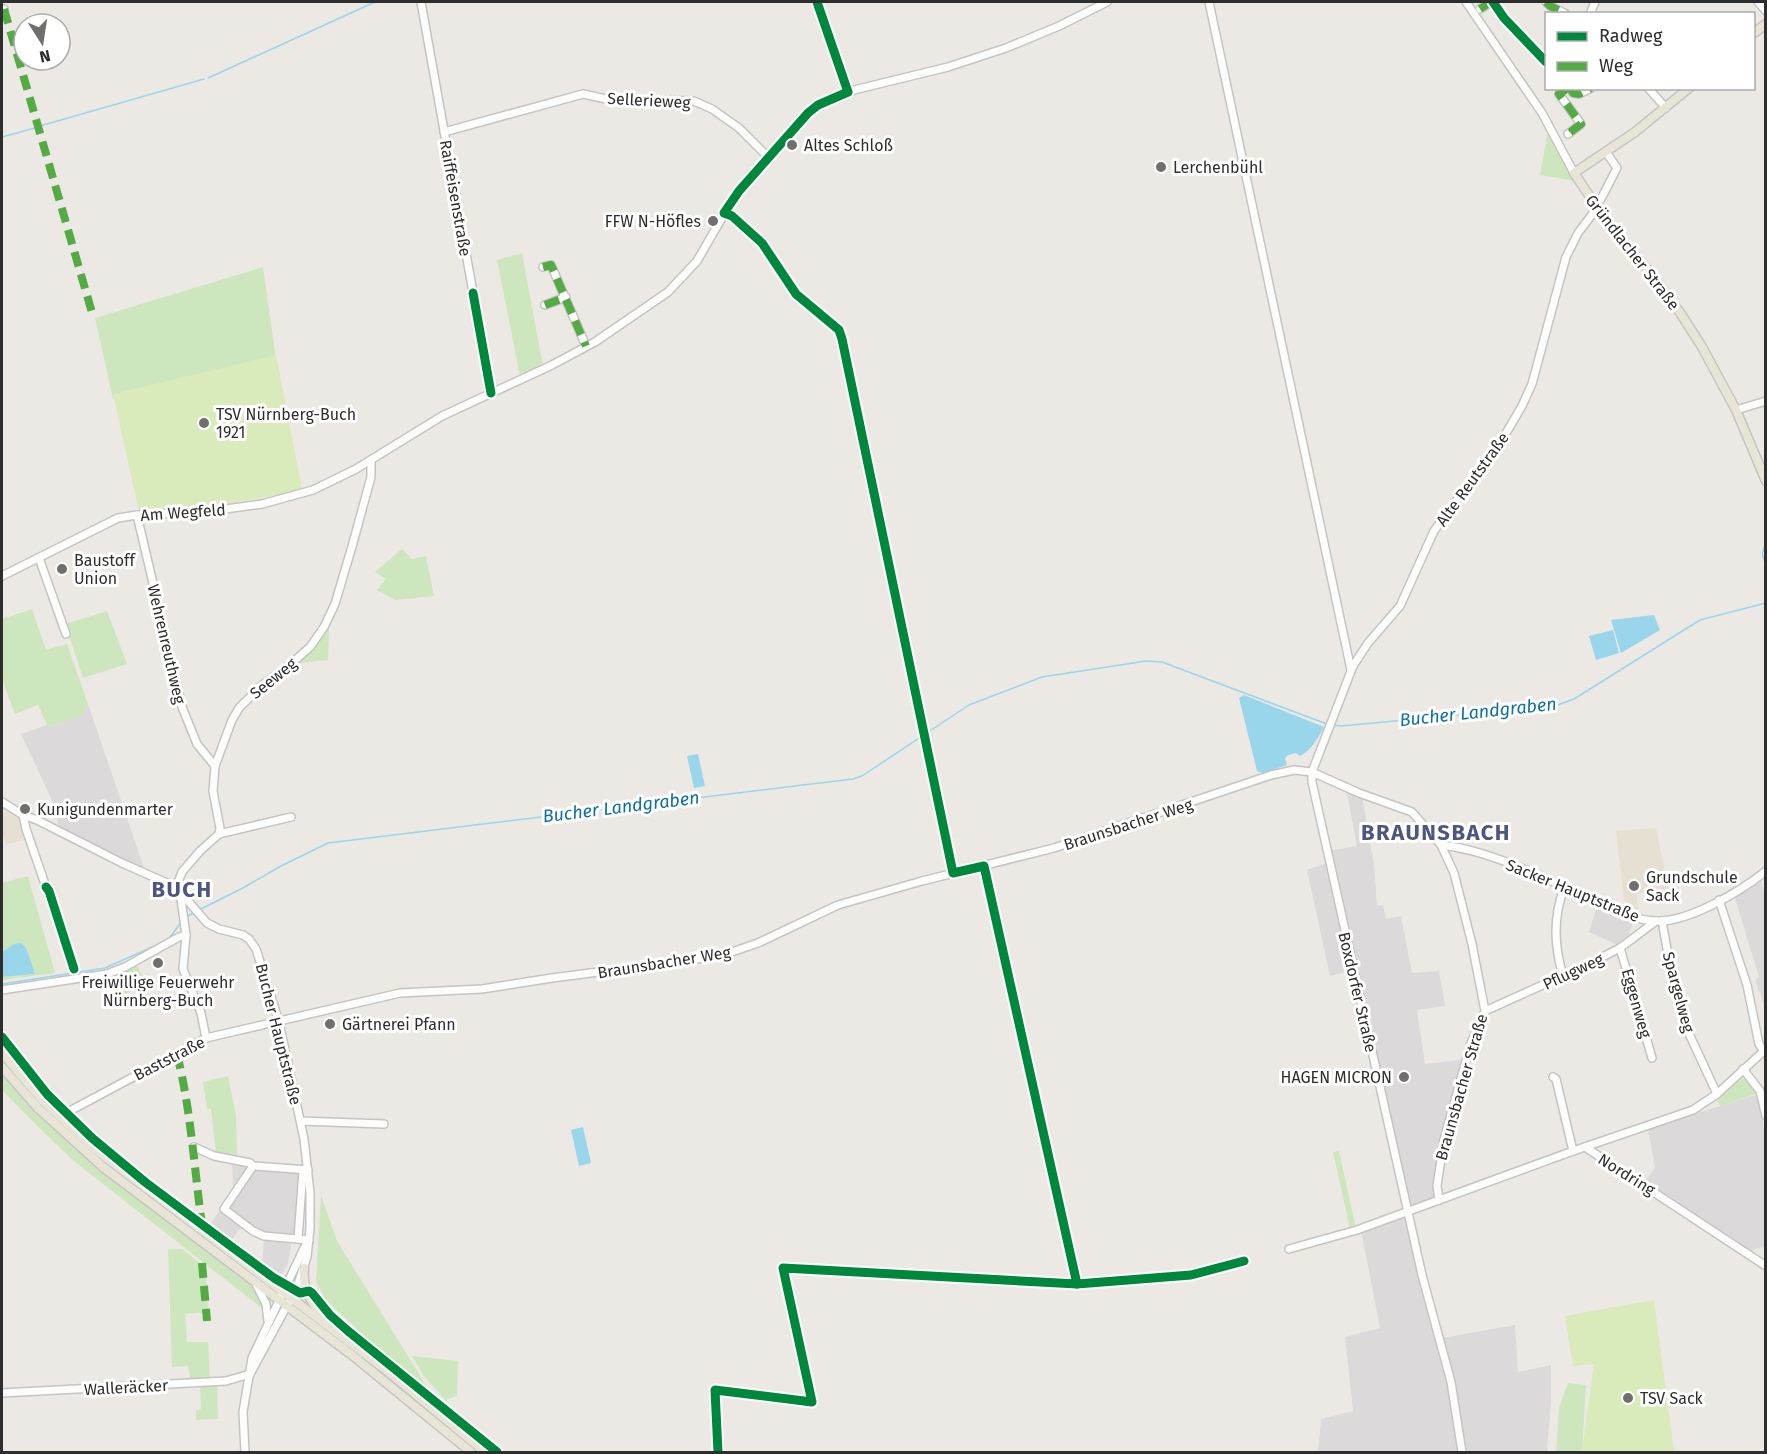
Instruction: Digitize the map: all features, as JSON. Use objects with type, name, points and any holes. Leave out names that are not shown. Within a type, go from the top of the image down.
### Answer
[{"type":"main road","points":[[1574,173],[1666,108],[1687,90]]},
{"type":"main road","name":"Gründlacher Straße","points":[[1574,173],[1595,206],[1681,314],[1736,410],[1766,481]]},
{"type":"main road","points":[[2,1053],[42,1100],[90,1144],[286,1300],[471,1452]]},
{"type":"main road","points":[[2,1067],[44,1114],[103,1167],[255,1283],[286,1300],[339,1335],[485,1452]]},
{"type":"main road","points":[[304,1268],[306,1293],[339,1335]]},
{"type":"street","name":"Raiffeisenstraße","points":[[421,2],[491,393]]},
{"type":"street","points":[[817,2],[848,92]]},
{"type":"street","name":"Am Wegfeld","points":[[2,576],[108,522],[137,515],[198,513],[262,504],[317,488],[370,461],[438,418],[586,346],[632,318],[675,286],[702,252],[734,197],[812,110],[848,92],[948,67],[997,51],[1059,26],[1107,2]]},
{"type":"street","points":[[1209,2],[1351,670]]},
{"type":"street","name":"Gründlacher Straße","points":[[1466,2],[1542,113],[1574,173]]},
{"type":"street","points":[[1480,9],[1491,2]]},
{"type":"street","points":[[1546,2],[1562,12]]},
{"type":"street","points":[[1758,2],[1766,11]]},
{"type":"street","points":[[1565,90],[1559,94],[1581,124],[1568,134]]},
{"type":"street","points":[[1570,90],[1579,94],[1587,90]]},
{"type":"street","points":[[1650,90],[1666,108]]},
{"type":"street","name":"Sellerieweg","points":[[444,132],[583,94],[611,100],[694,101],[712,109],[739,128],[769,158]]},
{"type":"street","name":"Alte Reutstraße","points":[[1312,772],[1351,670],[1368,643],[1400,606],[1434,531],[1499,443],[1522,406],[1532,384],[1566,257],[1617,168],[1606,152]]},
{"type":"street","points":[[724,213],[732,216],[762,243],[796,294],[839,330],[856,405]]},
{"type":"street","points":[[543,267],[551,265],[586,346]]},
{"type":"street","points":[[545,305],[566,297]]},
{"type":"street","points":[[1736,410],[1766,401]]},
{"type":"street","name":"Seeweg","points":[[219,834],[220,828],[213,791],[215,766],[232,720],[238,708],[261,686],[310,647],[324,627],[335,604],[353,543],[371,477],[370,461]]},
{"type":"street","name":"Wehrenreuthweg","points":[[137,515],[182,707],[197,744],[215,766]]},
{"type":"street","points":[[39,558],[66,634]]},
{"type":"street","name":"Braunsbacher Weg","points":[[279,1022],[400,993],[482,989],[726,954],[758,943],[844,902],[1054,848],[1271,775],[1294,770],[1312,772]]},
{"type":"street","name":"Braunsbacher Straße","points":[[1312,772],[1359,793],[1412,812],[1441,845],[1460,890],[1485,1011],[1471,1043],[1444,1140],[1437,1186],[1439,1200]]},
{"type":"street","name":"Boxdorfer Straße","points":[[1312,772],[1330,865],[1407,1212],[1451,1382],[1462,1452]]},
{"type":"street","name":"Bucher Hauptstraße","points":[[3,805],[122,863],[176,886],[197,912],[213,927],[243,935],[253,943],[279,1022],[301,1121],[310,1193],[309,1240],[304,1268],[286,1300]]},
{"type":"street","points":[[23,815],[46,887]]},
{"type":"street","points":[[176,886],[182,872],[219,834],[291,817]]},
{"type":"street","name":"Sacker Hauptstraße","points":[[1441,845],[1452,846],[1505,862],[1632,917],[1659,921],[1694,912],[1741,888],[1766,870]]},
{"type":"street","points":[[1563,976],[1555,938],[1556,914],[1564,888]]},
{"type":"street","points":[[182,892],[186,935],[183,969],[201,1013],[206,1038]]},
{"type":"street","points":[[1585,1147],[1693,1110],[1717,1094],[1765,1050],[1759,1044],[1747,985],[1719,900]]},
{"type":"street","name":"Pflugweg","points":[[1485,1011],[1620,948],[1659,921]]},
{"type":"street","name":"Spargelweg","points":[[1659,921],[1683,1017],[1717,1094]]},
{"type":"street","points":[[2,990],[107,974],[186,935]]},
{"type":"street","name":"Eggenweg","points":[[1620,948],[1652,1058]]},
{"type":"street","name":"Baststraße","points":[[66,1113],[206,1038],[279,1022]]},
{"type":"street","points":[[1743,1069],[1760,1091],[1766,1116]]},
{"type":"street","points":[[1553,1077],[1556,1079],[1573,1151]]},
{"type":"street","points":[[301,1121],[384,1124]]},
{"type":"street","points":[[194,1147],[214,1156],[250,1163],[253,1166],[306,1170]]},
{"type":"street","name":"Nordring","points":[[1407,1212],[1585,1147],[1766,1266]]},
{"type":"street","points":[[253,1166],[224,1209],[252,1231],[264,1236],[309,1240]]},
{"type":"street","name":"Bucher Hauptstraße","points":[[298,1239],[306,1170]]},
{"type":"street","points":[[1289,1249],[1357,1230],[1407,1212]]},
{"type":"street","name":"Bucher Hauptstraße","points":[[286,1300],[309,1240]]},
{"type":"street","points":[[255,1283],[266,1304],[268,1323]]},
{"type":"street","points":[[244,1452],[243,1408],[254,1353],[268,1323],[286,1300]]},
{"type":"street","points":[[250,1374],[286,1300]]},
{"type":"street","name":"Walleräcker","points":[[2,1393],[226,1381],[250,1374]]},
{"type":"shaded area","points":[[88,704],[145,871],[58,825],[57,811],[21,734],[83,715]]},
{"type":"shaded area","points":[[1347,793],[1362,795],[1374,865],[1377,906],[1383,905],[1386,919],[1401,916],[1412,973],[1439,971],[1445,1006],[1417,1010],[1425,1064],[1461,1060],[1434,1199],[1408,1208],[1355,970],[1330,976],[1307,870],[1327,863],[1329,851],[1357,846]]},
{"type":"shaded area","points":[[5,811],[20,818],[27,839],[6,845],[2,833],[2,815]]},
{"type":"shaded area","points":[[1656,828],[1670,897],[1656,900],[1655,889],[1648,890],[1648,892],[1637,894],[1638,909],[1628,910],[1626,901],[1624,901],[1616,831]]},
{"type":"shaded area","points":[[1761,878],[1766,902],[1765,1007],[1755,980],[1759,977],[1734,895]]},
{"type":"shaded area","points":[[1597,906],[1634,921],[1626,940],[1618,945],[1589,932]]},
{"type":"shaded area","points":[[1758,1094],[1765,1135],[1765,1247],[1746,1251],[1645,1181],[1655,1168],[1648,1129]]},
{"type":"shaded area","points":[[232,1162],[300,1172],[295,1234],[288,1264],[282,1274],[274,1275],[262,1267],[264,1238],[243,1225],[229,1243],[208,1227],[235,1189]]},
{"type":"shaded area","points":[[1402,1217],[1406,1220],[1416,1266],[1438,1335],[1442,1338],[1515,1325],[1518,1372],[1551,1365],[1547,1451],[1318,1452],[1321,1419],[1353,1411],[1345,1337],[1380,1328],[1361,1230]]},
{"type":"green space","points":[[1548,131],[1575,181],[1540,175]]},
{"type":"green space","points":[[522,253],[543,366],[520,376],[497,260]]},
{"type":"green space","points":[[263,267],[277,366],[113,399],[95,318]]},
{"type":"green space","name":"TSV Nürnberg-Buch 1921","points":[[276,355],[302,489],[241,501],[139,511],[113,394]]},
{"type":"green space","points":[[402,549],[412,559],[426,556],[434,596],[395,600],[377,590],[386,579],[375,572]]},
{"type":"green space","points":[[32,609],[46,650],[67,644],[88,704],[83,715],[53,726],[47,725],[38,705],[15,714],[2,679],[2,619]]},
{"type":"green space","points":[[107,611],[127,664],[83,678],[65,624]]},
{"type":"green space","points":[[329,628],[328,660],[299,663]]},
{"type":"green space","points":[[28,876],[55,973],[2,980],[2,977],[35,974],[14,944],[2,952],[2,883]]},
{"type":"green space","points":[[136,963],[146,984],[118,997],[113,974]]},
{"type":"green space","points":[[2,1039],[52,1100],[92,1138],[137,1177],[277,1281],[276,1283],[111,1158],[36,1089],[2,1049]]},
{"type":"green space","points":[[2,1071],[167,1222],[182,1233],[186,1233],[257,1291],[264,1303],[262,1304],[263,1309],[75,1162],[2,1090]]},
{"type":"green space","points":[[228,1076],[236,1116],[237,1159],[216,1154],[211,1109],[207,1109],[203,1082]]},
{"type":"green space","points":[[1741,1078],[1749,1081],[1758,1093],[1721,1106],[1717,1101]]},
{"type":"green space","points":[[1339,1151],[1356,1228],[1350,1229],[1333,1152]]},
{"type":"green space","points":[[321,1195],[337,1241],[435,1400],[352,1332],[356,1328],[325,1299],[316,1281]]},
{"type":"green space","points":[[168,1249],[182,1249],[206,1268],[208,1312],[185,1314],[187,1342],[208,1342],[210,1380],[191,1381],[188,1366],[172,1367]]},
{"type":"green space","name":"TSV Sack","points":[[1654,1300],[1674,1452],[1582,1452],[1594,1364],[1573,1366],[1565,1316]]},
{"type":"green space","points":[[412,1356],[458,1361],[457,1396],[447,1399],[447,1402],[424,1376]]},
{"type":"green space","points":[[1568,1383],[1586,1385],[1582,1452],[1556,1452],[1559,1408]]},
{"type":"green space","points":[[217,1384],[218,1419],[196,1420],[196,1410],[201,1409],[200,1385]]},
{"type":"water","points":[[1654,615],[1660,630],[1621,653],[1611,620]]},
{"type":"water","points":[[1613,630],[1619,653],[1596,660],[1589,636]]},
{"type":"water","points":[[1244,695],[1324,727],[1308,750],[1300,756],[1296,753],[1285,758],[1287,765],[1263,773],[1257,771],[1239,698]]},
{"type":"water","points":[[698,754],[705,786],[694,788],[687,756]]},
{"type":"water","points":[[21,943],[26,948],[35,974],[2,977],[2,952],[14,944]]},
{"type":"water","points":[[583,1127],[591,1163],[579,1166],[571,1130]]},
{"type":"waterway","points":[[208,78],[375,2]]},
{"type":"waterway","points":[[40,126],[204,79]]},
{"type":"waterway","points":[[2,137],[35,128]]},
{"type":"waterway","points":[[1766,542],[1762,554],[1766,565]]},
{"type":"waterway","name":"Bucher Landgraben","points":[[1332,725],[1555,706],[1574,699],[1700,620],[1766,603]]},
{"type":"waterway","name":"Bucher Landgraben","points":[[199,910],[328,843],[853,779],[862,776],[969,705],[1042,677],[1146,661],[1162,662],[1327,724]]},
{"type":"waterway","name":"Bucher Landgraben","points":[[185,917],[194,913]]},
{"type":"waterway","name":"Bucher Landgraben","points":[[2,984],[105,968],[168,940],[182,921]]},
{"type":"waterway","points":[[2,1033],[66,1107]]},
{"type":"marked path","points":[[1480,9],[1491,2]]},
{"type":"marked path","points":[[1546,2],[1562,12]]},
{"type":"marked path","points":[[4,9],[93,316]]},
{"type":"marked path","points":[[1564,90],[1559,94],[1581,124],[1568,134]]},
{"type":"marked path","points":[[1571,90],[1573,93],[1579,94],[1587,90]]},
{"type":"marked path","points":[[543,267],[551,265],[586,346]]},
{"type":"marked path","points":[[545,305],[566,297]]},
{"type":"marked path","points":[[177,1054],[189,1117],[202,1225]]},
{"type":"marked path","points":[[202,1263],[207,1321]]},
{"type":"cycle path","points":[[817,2],[848,92],[818,105],[808,113],[739,191],[724,213],[732,216],[762,243],[796,294],[839,330],[842,339],[953,873],[984,866],[1077,1284]]},
{"type":"cycle path","points":[[1493,2],[1504,18],[1545,61]]},
{"type":"cycle path","points":[[473,293],[491,393]]},
{"type":"cycle path","points":[[46,887],[74,969]]},
{"type":"cycle path","points":[[2,1037],[47,1094],[92,1138],[145,1182],[274,1278],[300,1293],[309,1291],[312,1293],[330,1315],[348,1331],[497,1452]]},
{"type":"cycle path","points":[[718,1452],[715,1390],[812,1402],[783,1268],[1077,1284],[1191,1275],[1244,1261]]},
{"type":"place","name":"Altes Schloß","points":[[792,145]]},
{"type":"place","name":"Lerchenbühl","points":[[1161,167]]},
{"type":"place","name":"FFW N-Höfles","points":[[713,221]]},
{"type":"place","name":"TSV Nürnberg-Buch 1921","points":[[204,423]]},
{"type":"place","name":"Baustoff Union","points":[[62,569]]},
{"type":"place","name":"Kunigundenmarter","points":[[25,809]]},
{"type":"place","name":"Grundschule Sack","points":[[1634,886]]},
{"type":"place","name":"Freiwillige Feuerwehr Nürnberg-Buch","points":[[158,963]]},
{"type":"place","name":"Gärtnerei Pfann","points":[[330,1024]]},
{"type":"place","name":"HAGEN MICRON","points":[[1404,1077]]},
{"type":"place","name":"TSV Sack","points":[[1628,1398]]},
{"type":"district","name":"BRAUNSBACH","points":[[1436,832]]},
{"type":"district","name":"BUCH","points":[[182,889]]}]
